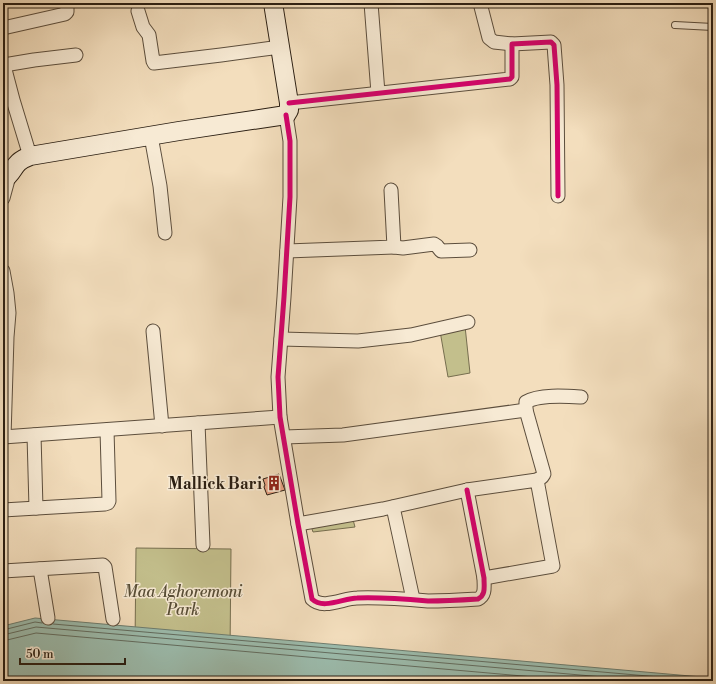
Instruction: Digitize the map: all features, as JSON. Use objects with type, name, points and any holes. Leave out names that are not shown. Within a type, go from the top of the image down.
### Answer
[{"type":"street","points":[[3,28],[65,14],[67,12],[67,3]]},
{"type":"street","points":[[273,3],[288,109],[290,141],[290,197],[278,378],[280,417],[310,594],[315,602],[322,604],[355,598],[413,599],[429,601],[478,599],[482,597],[484,593],[484,578],[467,490]]},
{"type":"street","points":[[370,3],[378,93]]},
{"type":"street","points":[[480,3],[489,38],[494,42],[512,44],[549,42],[554,45],[557,85],[558,196]]},
{"type":"street","points":[[138,11],[143,27],[149,35],[154,63],[280,46]]},
{"type":"street","points":[[3,198],[6,178],[14,166],[30,156],[151,136],[378,93],[510,79],[512,77],[512,44]]},
{"type":"street","points":[[30,156],[5,80],[3,64],[76,55]]},
{"type":"street","points":[[151,136],[160,186],[164,232]]},
{"type":"street","points":[[391,190],[394,247]]},
{"type":"street","points":[[287,251],[394,247],[403,248],[434,244],[441,252],[470,250]]},
{"type":"street","points":[[3,271],[9,313],[4,437],[280,417]]},
{"type":"street","points":[[281,340],[358,341],[411,335],[468,322]]},
{"type":"street","points":[[153,331],[162,426]]},
{"type":"street","points":[[298,524],[393,507],[467,490],[537,480],[544,474],[526,410],[526,402],[528,400],[556,396],[581,397]]},
{"type":"street","points":[[284,437],[343,435],[526,410]]},
{"type":"street","points":[[198,423],[203,544]]},
{"type":"street","points":[[3,510],[108,503],[107,430]]},
{"type":"street","points":[[34,435],[36,508]]},
{"type":"street","points":[[484,578],[553,566],[537,480]]},
{"type":"street","points":[[393,507],[413,599]]},
{"type":"street","points":[[3,571],[104,565],[113,619]]},
{"type":"street","points":[[40,569],[48,618]]},
{"type":"lane","points":[[675,25],[713,27]]},
{"type":"green space","points":[[465,326],[470,373],[448,377],[440,331]]},
{"type":"green space","points":[[352,516],[355,527],[313,532],[310,523]]},
{"type":"green space","name":"Maa Aghoremoni Park","points":[[136,548],[231,549],[230,652],[138,681],[3,627],[135,645]]},
{"type":"water","points":[[35,618],[713,678],[713,681],[3,681],[3,626]]},
{"type":"building","name":"Mallick Bari","points":[[279,474],[285,490],[267,495],[263,479]]},
{"type":"cycle path","points":[[289,103],[510,79],[512,77],[512,44],[551,42],[554,45],[557,85],[558,196]]},
{"type":"cycle path","points":[[286,115],[290,141],[290,197],[278,377],[280,417],[312,599],[317,602],[328,604],[352,598],[447,601],[478,599],[481,597],[484,590],[484,578],[467,490]]},
{"type":"place","name":"Mallick Bari","points":[[274,483]]}]
